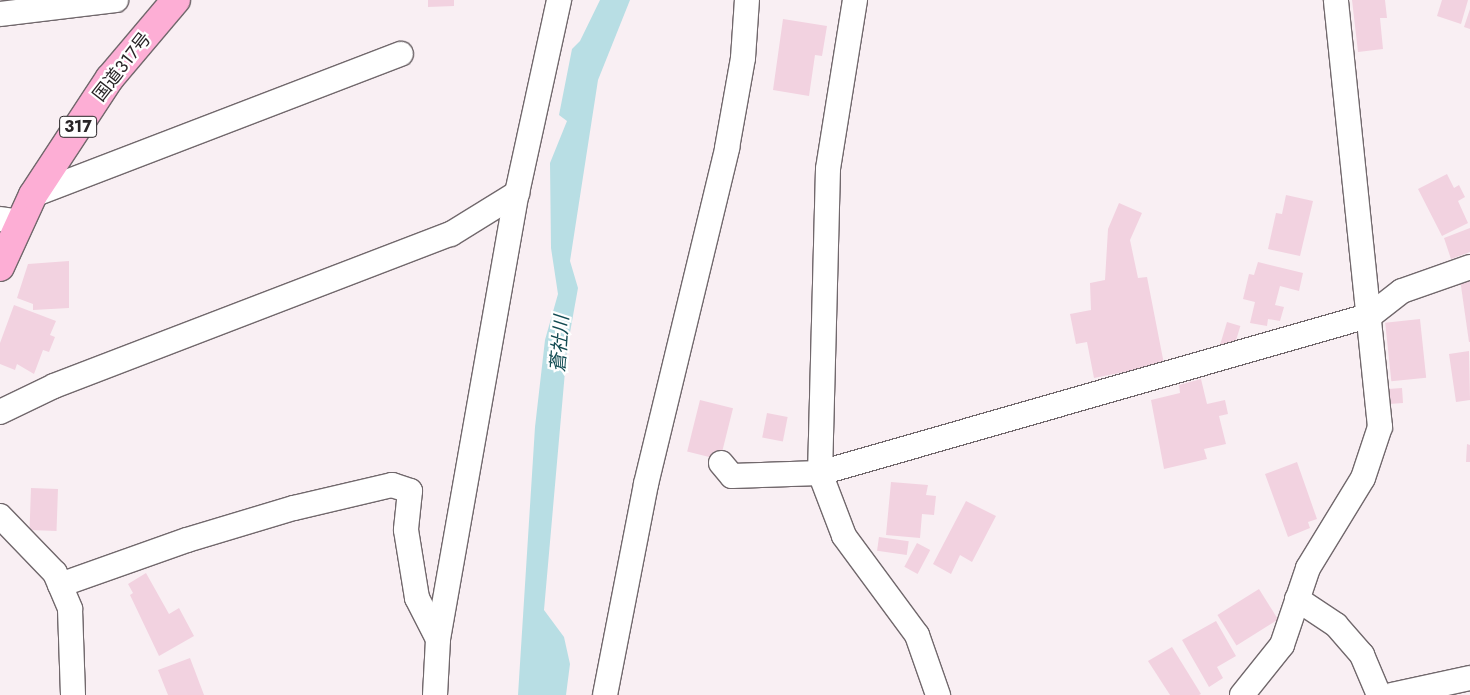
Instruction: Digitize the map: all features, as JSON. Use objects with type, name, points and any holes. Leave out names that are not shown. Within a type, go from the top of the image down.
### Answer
[{"type":"highway","name":"国道317号","points":[[0,267],[10,221],[33,195],[110,78],[176,0]]},
{"type":"street","points":[[0,14],[116,0]]},
{"type":"street","points":[[435,695],[438,639],[517,193],[559,0]]},
{"type":"street","points":[[605,695],[646,484],[727,148],[743,58],[747,0]]},
{"type":"street","points":[[855,0],[828,169],[820,473],[844,536],[917,635],[938,695]]},
{"type":"street","points":[[1242,695],[1282,645],[1308,568],[1363,478],[1380,427],[1371,315],[1336,0]]},
{"type":"street","points":[[33,195],[401,54]]},
{"type":"street","points":[[0,412],[54,386],[451,234],[517,193]]},
{"type":"street","points":[[720,463],[732,476],[820,473],[1371,315],[1402,291],[1470,267]]},
{"type":"street","points":[[60,585],[204,535],[294,508],[392,484],[410,491],[406,530],[417,598],[438,639]]},
{"type":"street","points":[[0,516],[55,573],[70,609],[73,695]]},
{"type":"street","points":[[1297,599],[1336,625],[1362,655],[1379,695]]},
{"type":"street","points":[[1392,695],[1470,678]]},
{"type":"water","name":"蒼社川","points":[[600,0],[630,0],[598,80],[570,261],[578,288],[567,349],[544,610],[564,637],[570,664],[566,695],[518,695],[535,427],[545,340],[558,294],[551,248],[550,163],[567,121],[559,115],[572,49],[580,41]]},
{"type":"building","points":[[428,0],[454,0],[454,6],[428,7]]},
{"type":"building","points":[[1352,0],[1385,0],[1387,18],[1380,18],[1383,49],[1358,52]]},
{"type":"building","points":[[1442,0],[1468,0],[1461,24],[1437,16]]},
{"type":"building","points":[[1470,9],[1470,29],[1464,27]]},
{"type":"building","points":[[783,19],[827,26],[822,56],[815,55],[809,96],[773,90]]},
{"type":"building","points":[[1447,174],[1454,188],[1459,185],[1465,197],[1458,201],[1468,223],[1442,236],[1418,189]]},
{"type":"building","points":[[1286,195],[1313,201],[1300,256],[1268,249],[1276,213],[1282,214]]},
{"type":"building","points":[[1119,203],[1142,213],[1130,240],[1138,278],[1147,277],[1164,364],[1094,378],[1087,342],[1076,344],[1070,314],[1091,310],[1090,283],[1105,280],[1108,229]]},
{"type":"building","points":[[1470,228],[1470,252],[1451,259],[1444,238]]},
{"type":"building","points":[[69,261],[69,308],[33,310],[33,304],[17,298],[28,264]]},
{"type":"building","points":[[1258,262],[1303,273],[1299,291],[1280,286],[1275,305],[1284,307],[1280,321],[1268,319],[1267,326],[1250,323],[1255,302],[1243,299],[1249,274],[1254,275]]},
{"type":"building","points":[[1470,278],[1470,342],[1469,342],[1460,279]]},
{"type":"building","points":[[14,305],[56,321],[50,335],[55,337],[49,352],[43,350],[34,374],[17,364],[15,370],[0,364],[0,343]]},
{"type":"building","points":[[1420,319],[1426,378],[1391,381],[1385,323]]},
{"type":"building","points":[[1227,322],[1240,326],[1233,349],[1220,345]]},
{"type":"building","points":[[1469,351],[1470,400],[1456,402],[1449,354]]},
{"type":"building","points":[[1201,379],[1207,404],[1225,400],[1228,414],[1219,416],[1226,444],[1204,449],[1207,459],[1164,469],[1151,400],[1180,393],[1179,385]]},
{"type":"building","points":[[1402,388],[1403,403],[1389,404],[1388,389]]},
{"type":"building","points":[[700,400],[733,408],[720,460],[687,451]]},
{"type":"building","points":[[767,413],[788,417],[783,442],[762,438]]},
{"type":"building","points":[[1467,444],[1470,445],[1470,462],[1466,462]]},
{"type":"building","points":[[1297,462],[1317,519],[1308,522],[1310,528],[1288,537],[1265,474]]},
{"type":"building","points":[[891,482],[928,485],[926,495],[936,496],[934,515],[922,514],[920,538],[886,535]]},
{"type":"building","points":[[31,488],[58,489],[57,531],[30,530]]},
{"type":"building","points":[[966,501],[996,516],[972,562],[960,555],[951,574],[933,564]]},
{"type":"building","points":[[879,537],[909,541],[907,555],[877,551]]},
{"type":"building","points":[[917,543],[930,550],[918,574],[904,567]]},
{"type":"building","points":[[146,573],[169,614],[179,608],[194,636],[159,656],[130,595],[133,593],[128,584]]},
{"type":"building","points":[[1259,589],[1278,620],[1237,645],[1217,615]]},
{"type":"building","points":[[1216,621],[1236,656],[1217,667],[1223,678],[1209,687],[1182,640]]},
{"type":"building","points":[[1172,647],[1201,694],[1170,695],[1148,661]]},
{"type":"building","points":[[190,658],[204,695],[168,695],[158,670]]}]
